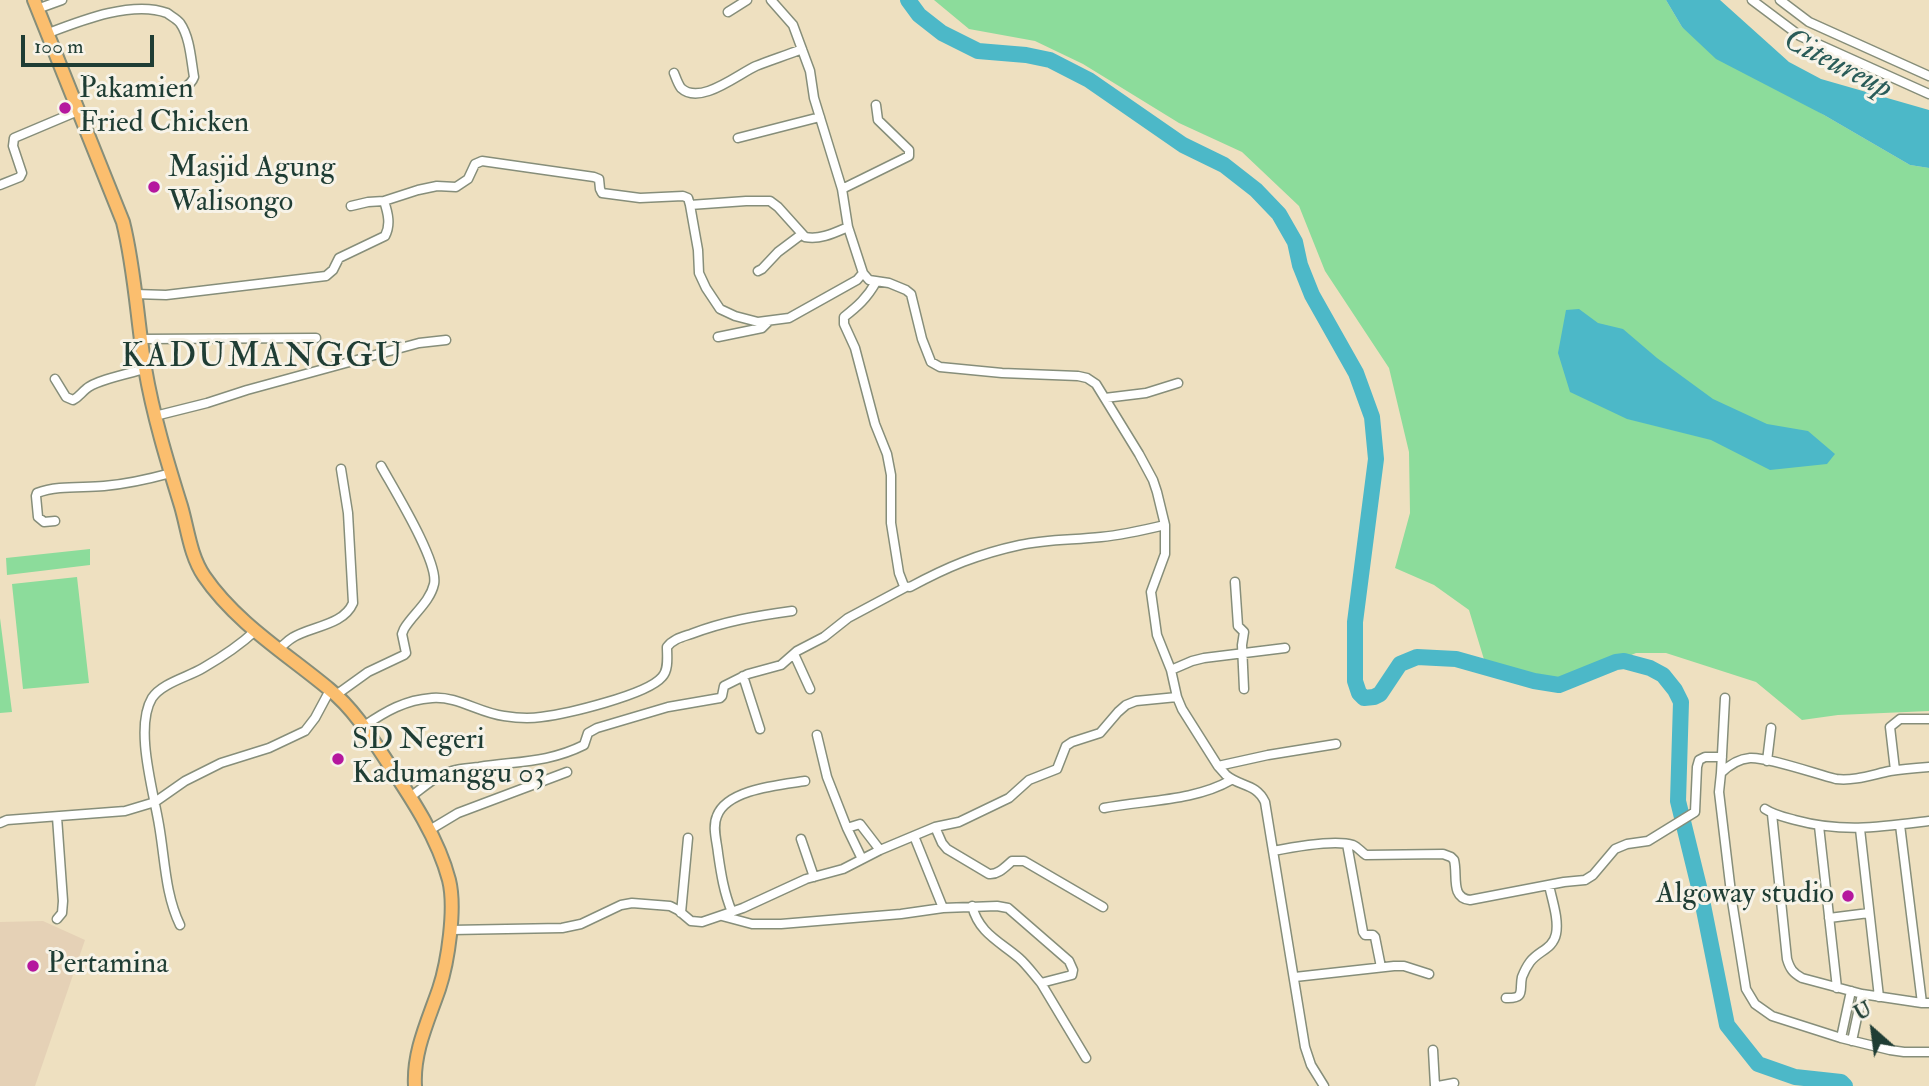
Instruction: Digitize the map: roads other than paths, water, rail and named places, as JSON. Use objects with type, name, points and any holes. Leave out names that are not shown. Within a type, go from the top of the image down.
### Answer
[{"type":"main road","points":[[35,4],[123,222],[145,369],[155,416],[186,530],[201,569],[229,606],[255,631],[333,693],[364,726],[411,797],[440,854],[449,882],[452,906],[450,930],[440,986],[421,1038],[414,1075],[415,1086]]},
{"type":"street","points":[[35,4],[62,0]]},
{"type":"street","points":[[729,12],[747,0]]},
{"type":"street","points":[[771,0],[793,25],[810,71],[814,98],[842,189],[848,227],[863,273],[869,280],[889,283],[911,294],[928,355],[935,366],[1087,378],[1096,384],[1153,480],[1165,525],[1164,561],[1152,585],[1151,600],[1157,635],[1171,670],[1177,697],[1218,766],[1231,780],[1256,789],[1265,802],[1308,1056],[1324,1086]]},
{"type":"street","points":[[1752,0],[1800,36],[1929,94]]},
{"type":"street","points":[[1780,0],[1808,22],[1929,76]]},
{"type":"street","points":[[46,34],[122,6],[160,9],[179,23],[186,37],[194,77],[188,86],[167,93]]},
{"type":"street","points":[[674,73],[680,87],[697,94],[722,86],[754,67],[802,49]]},
{"type":"street","points":[[842,189],[909,156],[909,150],[878,120],[876,105]]},
{"type":"street","points":[[0,185],[20,177],[22,173],[13,146],[14,138],[78,111]]},
{"type":"street","points":[[738,138],[820,117]]},
{"type":"street","points":[[351,206],[384,201],[418,190],[456,187],[468,179],[475,164],[481,161],[594,177],[599,179],[603,193],[640,198],[683,196],[688,198],[690,205],[699,273],[706,288],[720,309],[758,322],[789,318],[857,280],[863,273]]},
{"type":"street","points":[[135,293],[166,295],[326,276],[331,274],[340,258],[385,236],[389,222],[384,201]]},
{"type":"street","points":[[690,205],[770,201],[805,237],[826,236],[848,227]]},
{"type":"street","points":[[758,271],[802,234]]},
{"type":"street","points":[[876,282],[863,302],[844,317],[844,324],[855,348],[875,424],[887,454],[891,475],[891,523],[899,573],[906,587]]},
{"type":"street","points":[[718,337],[762,328],[769,321]]},
{"type":"street","points":[[141,339],[316,338]]},
{"type":"street","points":[[155,416],[424,342],[446,340]]},
{"type":"street","points":[[55,379],[66,397],[74,400],[86,388],[145,369]]},
{"type":"street","points":[[1105,398],[1146,393],[1178,383]]},
{"type":"street","points":[[0,823],[7,820],[125,811],[155,802],[185,781],[221,763],[269,748],[305,731],[333,693],[404,655],[404,629],[428,598],[435,578],[433,568],[406,512],[381,466]]},
{"type":"street","points":[[278,649],[292,638],[337,620],[350,610],[353,603],[348,513],[341,469]]},
{"type":"street","points":[[55,521],[44,522],[38,517],[37,493],[142,481],[171,473]]},
{"type":"street","points":[[411,797],[439,776],[453,770],[559,756],[584,745],[588,733],[597,727],[668,707],[720,698],[724,686],[743,676],[781,666],[794,654],[824,637],[848,618],[961,561],[1021,545],[1133,533],[1165,525]]},
{"type":"street","points":[[1235,582],[1238,626],[1244,631],[1244,689]]},
{"type":"street","points":[[364,726],[397,705],[435,698],[454,700],[508,717],[526,718],[568,712],[622,697],[660,680],[667,670],[667,647],[675,640],[714,625],[792,611]]},
{"type":"street","points":[[180,925],[169,898],[150,782],[146,753],[147,710],[153,696],[239,646],[255,631]]},
{"type":"street","points":[[1171,670],[1204,658],[1285,648]]},
{"type":"street","points":[[794,654],[810,689]]},
{"type":"street","points":[[743,676],[760,729]]},
{"type":"street","points":[[450,930],[562,928],[590,921],[621,905],[632,903],[670,906],[697,923],[722,916],[794,884],[835,872],[935,827],[959,822],[1000,803],[1029,780],[1057,769],[1066,746],[1100,733],[1126,705],[1136,701],[1177,697]]},
{"type":"street","points":[[1725,698],[1719,792],[1732,901],[1746,989],[1750,997],[1772,1016],[1841,1038],[1890,1050],[1929,1052]]},
{"type":"street","points":[[1895,770],[1890,727],[1900,719],[1929,719]]},
{"type":"street","points":[[1767,761],[1771,728]]},
{"type":"street","points":[[817,735],[827,777],[862,859]]},
{"type":"street","points":[[1218,766],[1336,744]]},
{"type":"street","points":[[1273,851],[1307,845],[1347,844],[1355,846],[1366,855],[1443,854],[1451,857],[1455,867],[1458,894],[1470,900],[1549,884],[1585,880],[1593,875],[1615,849],[1647,841],[1695,812],[1699,760],[1722,757]]},
{"type":"street","points":[[1721,773],[1741,760],[1757,758],[1836,779],[1857,780],[1895,770],[1929,767]]},
{"type":"street","points":[[428,831],[458,813],[567,772]]},
{"type":"street","points":[[1104,808],[1209,790],[1231,780]]},
{"type":"street","points":[[732,912],[722,876],[715,830],[717,815],[727,802],[737,796],[757,789],[805,781]]},
{"type":"street","points":[[1900,825],[1925,1003],[1863,994],[1795,974],[1787,959],[1769,811],[1819,826],[1860,829],[1929,821]]},
{"type":"street","points":[[57,817],[63,901],[62,913],[57,919]]},
{"type":"street","points":[[847,828],[860,824],[880,850]]},
{"type":"street","points":[[1819,826],[1838,988]]},
{"type":"street","points":[[935,827],[947,849],[989,874],[998,873],[1012,861],[1024,861],[1103,907]]},
{"type":"street","points":[[1860,829],[1879,997]]},
{"type":"street","points":[[914,836],[943,908]]},
{"type":"street","points":[[681,913],[688,838]]},
{"type":"street","points":[[801,839],[814,877]]},
{"type":"street","points":[[1347,844],[1363,932],[1375,937],[1381,967]]},
{"type":"street","points":[[1506,999],[1511,999],[1521,992],[1522,978],[1529,963],[1548,948],[1554,939],[1556,923],[1549,884]]},
{"type":"street","points":[[972,906],[978,923],[1000,945],[1019,958],[1041,983],[1086,1058]]},
{"type":"street","points":[[722,916],[752,924],[781,924],[943,908],[1007,908],[1069,961],[1072,975],[1041,983]]},
{"type":"street","points":[[1829,918],[1869,913]]},
{"type":"street","points":[[1295,977],[1404,966],[1429,974]]},
{"type":"street","points":[[1841,1038],[1851,991]]},
{"type":"street","points":[[1852,1041],[1863,994]]},
{"type":"street","points":[[1433,1050],[1436,1086],[1454,1083]]},
{"type":"water","points":[[1666,0],[1720,0],[1789,62],[1821,79],[1929,110],[1929,168],[1910,165],[1824,115],[1716,59],[1682,27]]},
{"type":"water","points":[[1579,309],[1598,323],[1623,329],[1713,399],[1767,424],[1808,431],[1835,454],[1827,464],[1770,470],[1711,440],[1627,419],[1570,392],[1558,353],[1566,310]]},
{"type":"waterway","points":[[908,0],[919,15],[942,33],[978,51],[1050,60],[1089,80],[1183,145],[1224,165],[1256,190],[1279,214],[1295,242],[1300,265],[1312,295],[1356,373],[1372,417],[1376,459],[1355,622],[1355,681],[1359,693],[1364,698],[1380,694],[1400,664],[1417,657],[1456,659],[1534,681],[1559,685],[1624,661],[1650,668],[1663,675],[1681,702],[1678,801],[1701,895],[1727,1025],[1758,1064],[1795,1077],[1841,1082],[1845,1086]]},
{"type":"place","name":"Pakamien Fried Chicken","points":[[65,108]]},
{"type":"place","name":"Masjid Agung Walisongo","points":[[154,187]]},
{"type":"place","name":"SD Negeri Kadumanggu 03","points":[[338,759]]},
{"type":"place","name":"Algoway studio","points":[[1848,896]]},
{"type":"place","name":"Pertamina","points":[[33,966]]},
{"type":"district","name":"KADUMANGGU","points":[[263,359]]},
{"type":"water label","name":"Citeureup","points":[[1837,66]]}]
